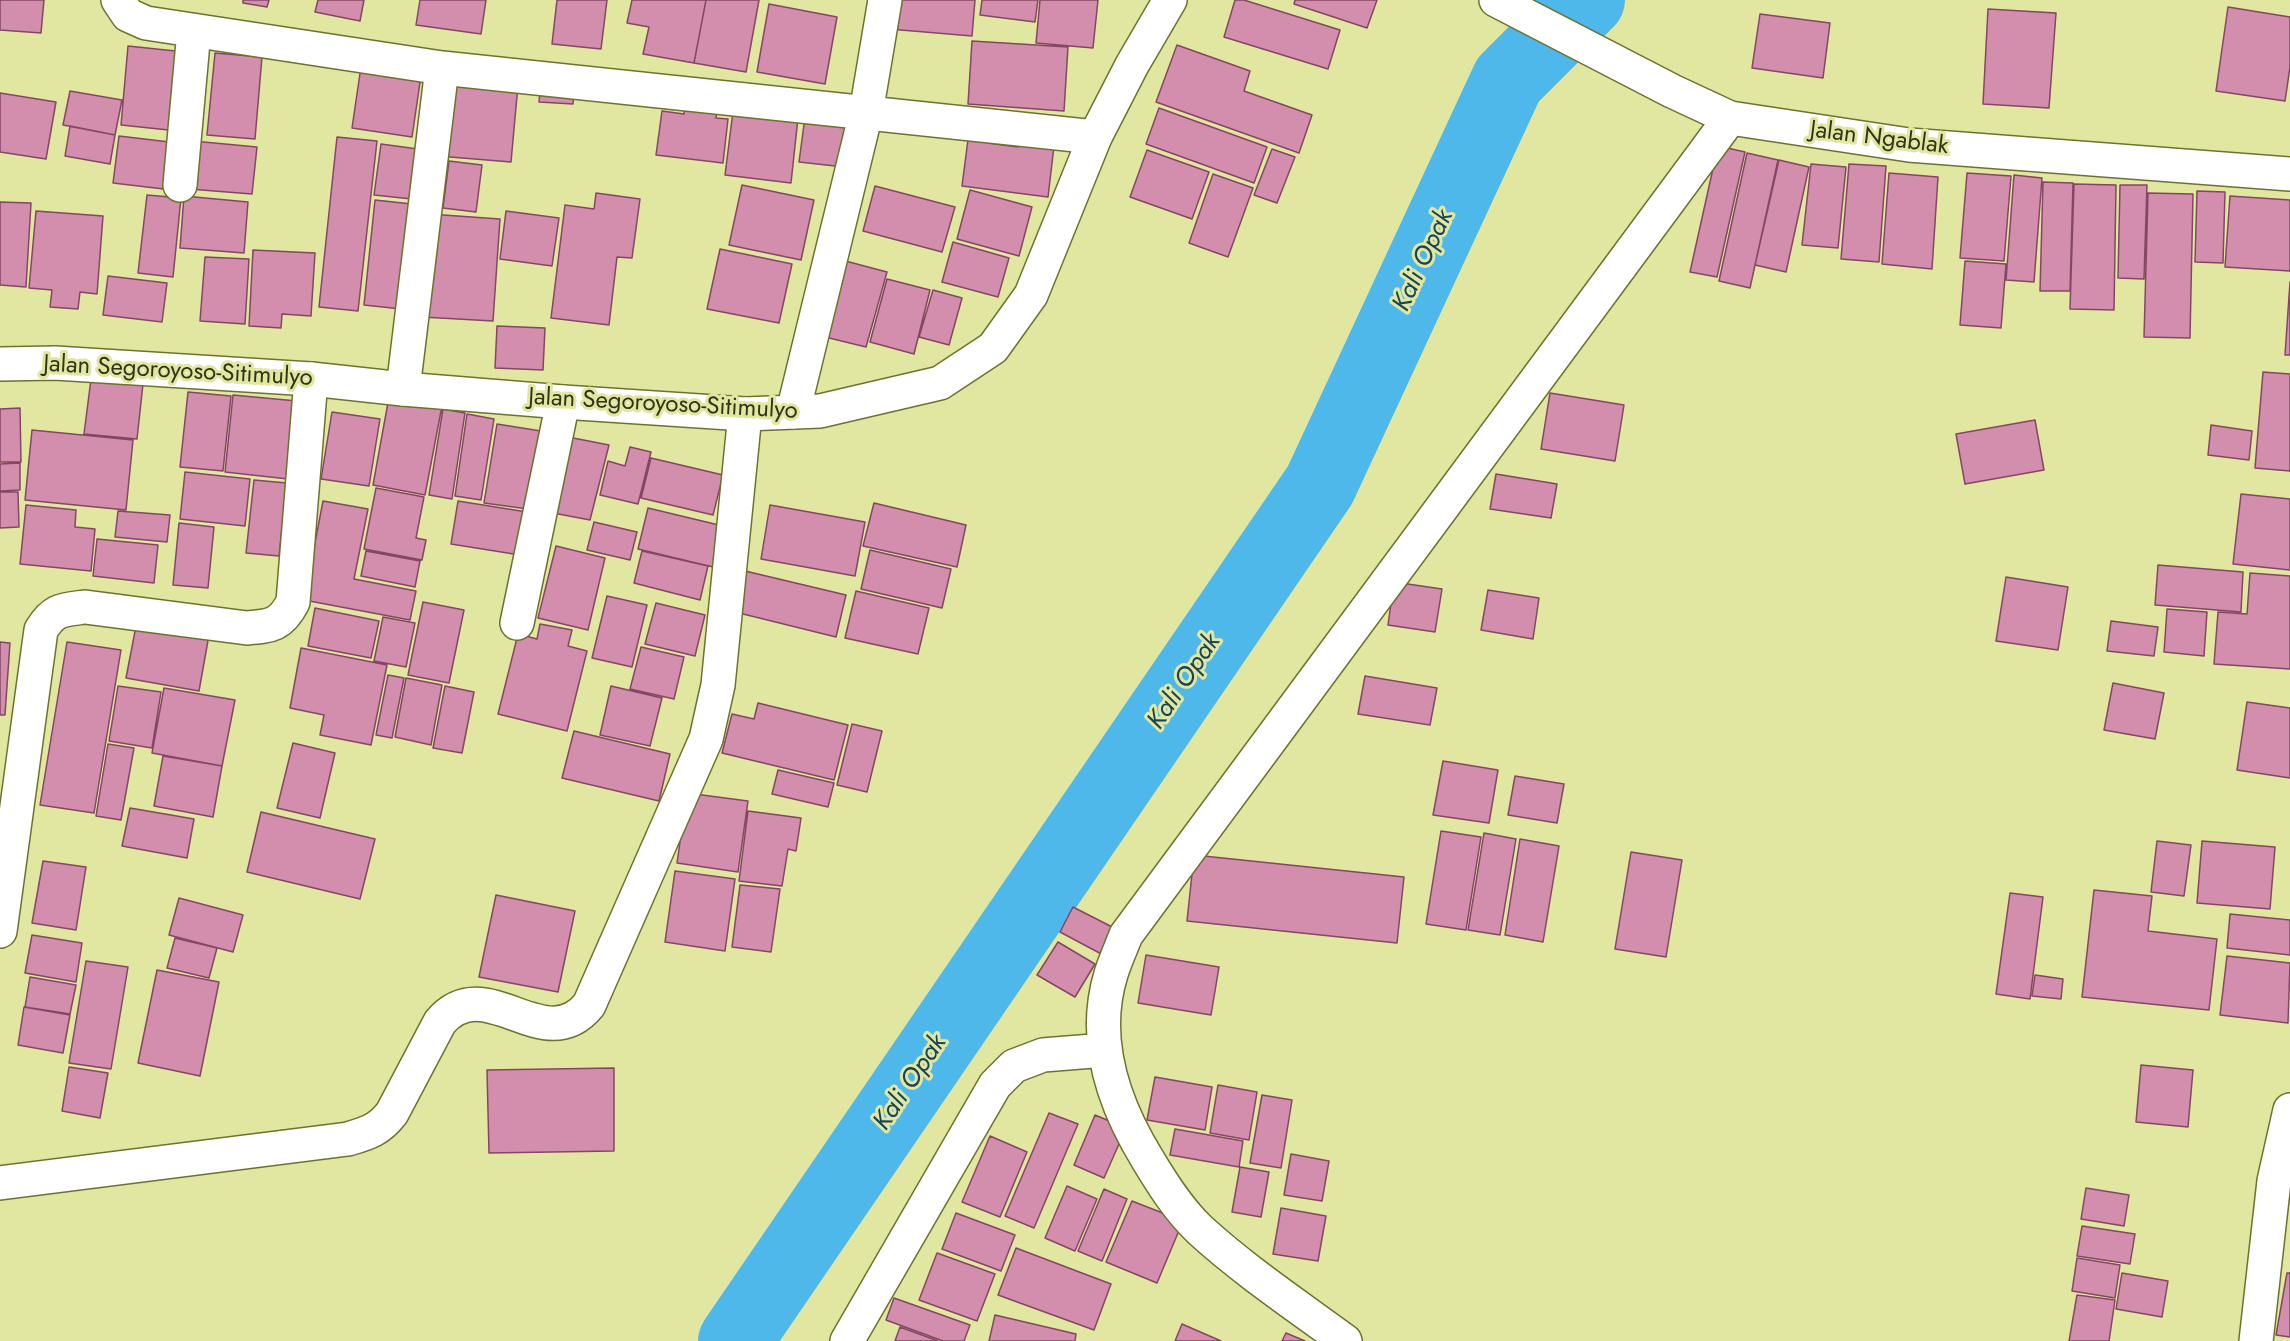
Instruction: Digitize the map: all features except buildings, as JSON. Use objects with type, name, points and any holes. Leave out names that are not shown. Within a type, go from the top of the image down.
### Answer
[{"type":"street","points":[[118,0],[128,15],[146,23],[442,68],[1095,137]]},
{"type":"street","points":[[793,412],[866,113],[885,0]]},
{"type":"street","name":"Jalan Segoroyoso-Sitimulyo","points":[[0,364],[55,363],[312,379],[403,390],[745,414],[820,411],[940,383],[993,348],[1031,296],[1095,137],[1132,65],[1170,0]]},
{"type":"street","name":"Jalan Ngablak","points":[[1497,0],[1672,91],[1730,118],[1909,145],[2290,174]]},
{"type":"street","points":[[180,185],[194,31]]},
{"type":"street","points":[[403,390],[442,68]]},
{"type":"street","points":[[1345,1341],[1235,1260],[1198,1228],[1164,1186],[1130,1130],[1114,1091],[1105,1050],[1107,996],[1111,975],[1126,935],[1730,118]]},
{"type":"street","points":[[0,931],[41,630],[49,616],[67,609],[85,607],[247,628],[268,626],[285,617],[293,602],[312,379]]},
{"type":"street","points":[[517,623],[563,402]]},
{"type":"street","points":[[0,1183],[365,1134],[382,1126],[392,1113],[440,1022],[450,1011],[463,1005],[479,1004],[548,1024],[565,1023],[580,1016],[589,1005],[706,739],[718,685],[745,414]]},
{"type":"street","points":[[847,1341],[994,1085],[1014,1066],[1043,1056],[1105,1050]]},
{"type":"street","points":[[2256,1341],[2274,1181],[2290,1110]]},
{"type":"waterway","name":"Kali Opak","points":[[735,1341],[1320,485],[1508,80],[1588,0]]}]
